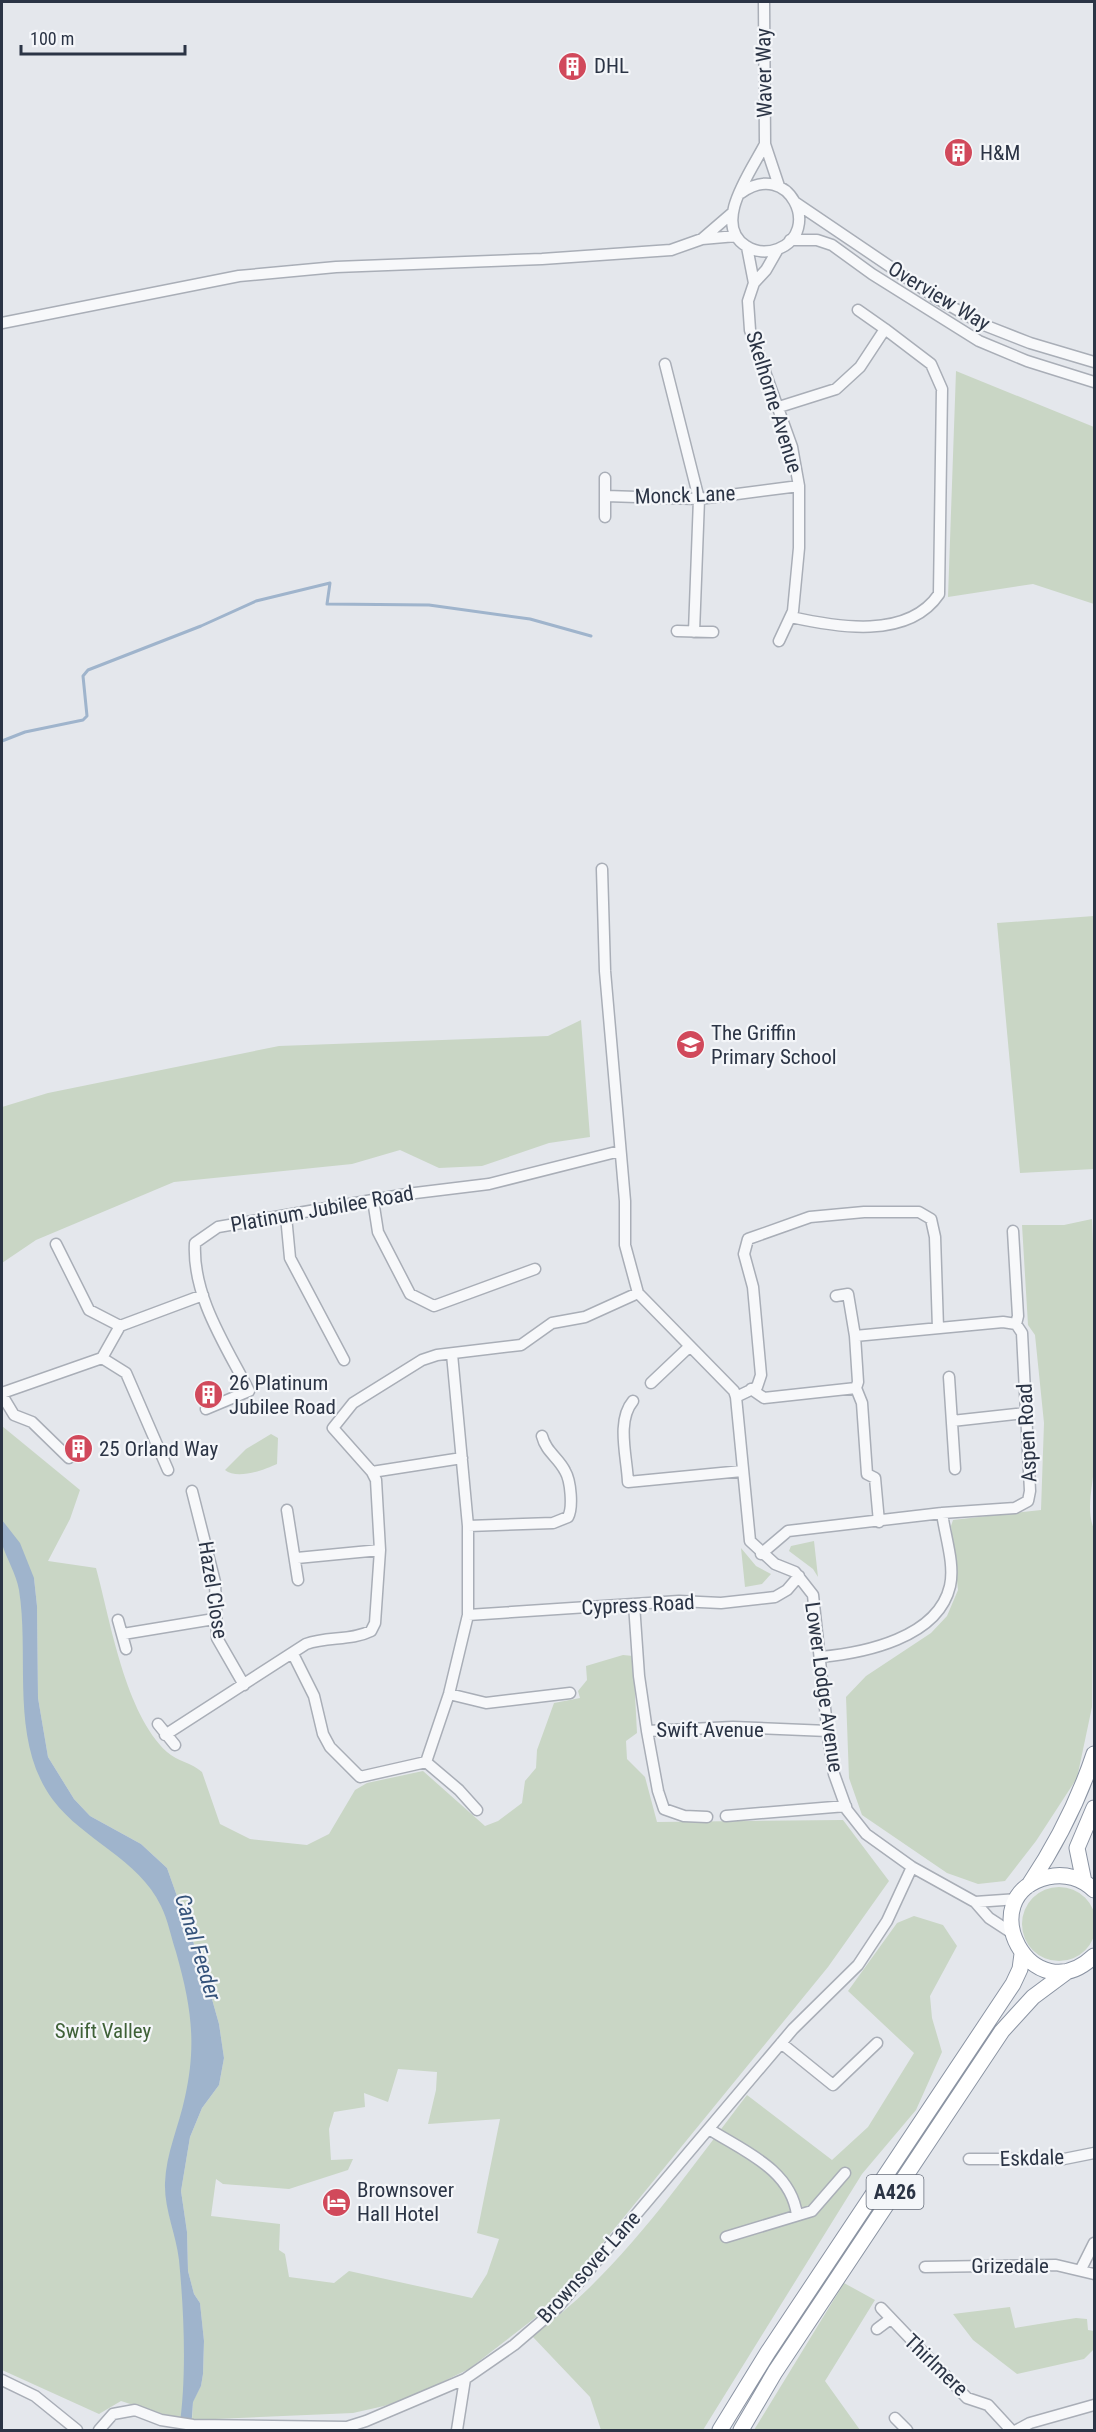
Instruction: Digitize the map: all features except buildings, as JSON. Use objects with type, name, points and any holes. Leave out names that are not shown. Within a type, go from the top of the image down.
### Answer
[{"type":"highway","points":[[1095,1754],[1078,1801],[1051,1852],[1017,1899],[1013,1910],[1012,1933],[1022,1954],[1043,1969],[1068,1971],[1082,1966],[1095,1956]]},
{"type":"highway","points":[[1089,1886],[1077,1848],[1095,1808]]},
{"type":"highway","points":[[1028,1886],[1041,1878],[1056,1875],[1070,1876],[1089,1886]]},
{"type":"highway","name":"A426","points":[[720,2430],[774,2342],[1013,1984],[1020,1969],[1022,1954]]},
{"type":"highway","name":"A426","points":[[741,2430],[775,2372],[1002,2031],[1033,1997],[1068,1971]]},
{"type":"street","name":"Waver Way","points":[[764,2],[765,144],[779,186]]},
{"type":"street","name":"Waver Way","points":[[741,193],[765,144]]},
{"type":"street","points":[[702,239],[731,214],[741,193],[759,184],[779,186],[796,203],[799,222],[790,240],[778,249],[757,251],[747,247],[736,236],[731,214]]},
{"type":"street","name":"Overview Way","points":[[796,203],[938,299],[984,326],[1030,343],[1095,362]]},
{"type":"street","points":[[2,323],[239,276],[336,267],[542,259],[660,251],[671,250],[702,239],[736,236]]},
{"type":"street","name":"Overview Way","points":[[790,240],[817,240],[832,245],[873,274],[979,340],[1028,361],[1095,382]]},
{"type":"street","name":"Skelhorne Avenue","points":[[747,247],[754,283]]},
{"type":"street","name":"Skelhorne Avenue","points":[[778,249],[766,270],[754,283],[748,301],[750,330],[792,447],[799,486],[799,548],[791,617],[779,641]]},
{"type":"street","points":[[791,617],[831,626],[871,626],[917,616],[931,606],[939,594],[942,389],[939,377],[918,352],[858,310]]},
{"type":"street","points":[[779,407],[836,389],[860,367],[885,329]]},
{"type":"street","points":[[664,364],[699,499],[694,632]]},
{"type":"street","name":"Monck Lane","points":[[604,478],[605,517]]},
{"type":"street","name":"Monck Lane","points":[[606,496],[699,499],[799,486]]},
{"type":"street","points":[[677,631],[713,632]]},
{"type":"street","points":[[602,869],[608,1018],[625,1201],[625,1245],[638,1293],[734,1391],[736,1397],[757,1387],[761,1375],[753,1287],[744,1254],[744,1246],[748,1239],[810,1217],[864,1212],[919,1212],[931,1219],[935,1237],[938,1328]]},
{"type":"street","name":"Platinum Jubilee Road","points":[[206,1409],[249,1391],[203,1295],[194,1263],[195,1243],[218,1227],[373,1200],[489,1184],[620,1151]]},
{"type":"street","points":[[373,1200],[378,1232],[410,1294],[434,1306],[535,1269]]},
{"type":"street","points":[[286,1216],[290,1258],[344,1360]]},
{"type":"street","name":"Aspen Road","points":[[761,1554],[788,1531],[942,1513],[1015,1508],[1028,1502],[1030,1491],[1022,1333],[1016,1324],[1013,1232]]},
{"type":"street","points":[[56,1244],[89,1310],[120,1326]]},
{"type":"street","points":[[165,1735],[306,1644],[322,1638],[352,1637],[370,1631],[375,1623],[380,1550],[376,1480],[372,1472],[333,1428],[352,1403],[422,1360],[520,1345],[552,1323],[585,1317],[638,1293]]},
{"type":"street","points":[[836,1296],[848,1294],[855,1336],[858,1382],[856,1388],[862,1403],[867,1474],[875,1479],[879,1522]]},
{"type":"street","points":[[69,1458],[32,1422],[14,1415],[2,1394],[102,1358],[120,1326],[203,1295]]},
{"type":"street","points":[[855,1336],[1003,1322],[1016,1324]]},
{"type":"street","points":[[651,1383],[689,1347]]},
{"type":"street","points":[[426,1762],[449,1694],[468,1615],[468,1527],[452,1354]]},
{"type":"street","points":[[102,1358],[126,1373],[168,1470]]},
{"type":"street","points":[[949,1377],[955,1469]]},
{"type":"street","points":[[751,1389],[764,1398],[856,1388]]},
{"type":"street","name":"Lower Lodge Avenue","points":[[736,1397],[747,1529],[750,1541],[761,1554],[799,1576],[813,1595],[834,1774],[846,1806],[866,1834],[912,1867],[975,1902],[989,1918],[1012,1933]]},
{"type":"street","points":[[633,1401],[626,1410],[624,1426],[628,1482],[742,1471]]},
{"type":"street","points":[[952,1421],[1025,1413]]},
{"type":"street","points":[[468,1527],[553,1523],[568,1517],[571,1507],[567,1473],[548,1452],[542,1436]]},
{"type":"street","points":[[372,1472],[462,1458]]},
{"type":"street","name":"Hazel Close","points":[[192,1491],[215,1582],[214,1619],[217,1638],[243,1684]]},
{"type":"street","points":[[287,1510],[297,1558],[298,1580]]},
{"type":"street","points":[[820,1657],[845,1655],[914,1632],[944,1603],[950,1585],[942,1513]]},
{"type":"street","points":[[297,1558],[380,1550]]},
{"type":"street","name":"Cypress Road","points":[[468,1615],[679,1601],[721,1603],[774,1597],[787,1590],[799,1576]]},
{"type":"street","name":"Swift Avenue","points":[[634,1605],[639,1676],[647,1731],[733,1727],[828,1731]]},
{"type":"street","points":[[123,1634],[214,1619]]},
{"type":"street","points":[[118,1620],[126,1649]]},
{"type":"street","points":[[293,1654],[314,1696],[323,1734],[330,1747],[360,1777],[426,1762]]},
{"type":"street","points":[[449,1694],[486,1703],[570,1693]]},
{"type":"street","points":[[158,1724],[175,1745]]},
{"type":"street","points":[[647,1731],[657,1791],[664,1809],[684,1816],[707,1817]]},
{"type":"street","points":[[426,1762],[459,1790],[477,1810]]},
{"type":"street","points":[[726,1816],[846,1806]]},
{"type":"street","name":"Brownsover Lane","points":[[99,2430],[113,2414],[135,2410],[174,2423],[194,2426],[265,2429],[347,2427],[465,2379],[514,2345],[557,2308],[781,2043],[858,1965],[887,1921],[912,1867]]},
{"type":"street","points":[[975,1902],[1017,1899]]},
{"type":"street","points":[[781,2043],[833,2085],[877,2043]]},
{"type":"street","points":[[709,2129],[774,2170],[785,2182],[795,2201],[796,2215]]},
{"type":"street","name":"Eskdale","points":[[969,2159],[1064,2159],[1095,2153]]},
{"type":"street","points":[[726,2237],[812,2211],[845,2173]]},
{"type":"street","points":[[1081,2270],[1095,2243]]},
{"type":"street","name":"Grizedale","points":[[925,2267],[1056,2265],[1095,2274]]},
{"type":"street","name":"Thirlmere","points":[[881,2308],[966,2398],[988,2405],[1011,2430]]},
{"type":"street","name":"Thirlmere","points":[[878,2329],[889,2319]]},
{"type":"street","points":[[458,2430],[465,2379]]},
{"type":"street","points":[[2,2380],[35,2396],[77,2430]]},
{"type":"street","points":[[1017,2430],[1030,2423],[1095,2405]]},
{"type":"street","points":[[895,2418],[907,2430]]},
{"type":"green space","points":[[956,371],[1094,427],[1094,604],[1033,584],[948,597]]},
{"type":"green space","points":[[1094,916],[1094,1169],[1020,1173],[997,923]]},
{"type":"green space","points":[[581,1020],[590,1137],[549,1143],[482,1166],[439,1168],[400,1150],[352,1164],[174,1182],[36,1240],[2,1263],[2,1107],[48,1093],[279,1046],[548,1036]]},
{"type":"green space","points":[[1092,1219],[1094,1462],[1090,1513],[1094,1529],[1092,1707],[1077,1778],[1036,1841],[1005,1881],[978,1884],[947,1873],[862,1815],[849,1778],[846,1697],[866,1676],[931,1633],[947,1616],[958,1590],[951,1526],[953,1520],[1041,1510],[1044,1423],[1035,1335],[1028,1325],[1022,1225],[1064,1225]]},
{"type":"green space","name":"Swift Valley","points":[[2,1426],[80,1490],[70,1519],[48,1561],[96,1568],[121,1666],[140,1715],[167,1752],[202,1772],[220,1824],[250,1839],[307,1845],[329,1834],[355,1790],[367,1783],[423,1771],[485,1826],[498,1821],[522,1803],[525,1781],[536,1768],[537,1750],[554,1703],[580,1698],[578,1691],[587,1680],[586,1666],[623,1655],[633,1656],[637,1733],[626,1741],[627,1759],[645,1777],[657,1822],[843,1820],[889,1881],[828,1967],[553,2304],[469,2369],[409,2398],[353,2413],[192,2420],[193,2401],[201,2386],[203,2374],[204,2341],[200,2303],[194,2294],[188,2271],[187,2232],[181,2191],[190,2137],[202,2108],[219,2085],[224,2058],[219,2024],[206,1978],[167,1868],[141,1844],[90,1816],[74,1799],[48,1757],[38,1698],[37,1606],[34,1578],[33,1711],[52,1782],[154,1874],[205,2029],[176,2169],[193,2371],[183,2419],[121,2401],[99,2414],[2,2370]],"holes":[[[398,2069],[437,2072],[436,2090],[428,2124],[500,2119],[477,2233],[499,2239],[487,2274],[472,2298],[349,2271],[334,2283],[289,2277],[285,2254],[279,2250],[280,2224],[211,2216],[216,2179],[223,2184],[289,2189],[348,2170],[353,2159],[331,2160],[329,2129],[334,2112],[365,2107],[364,2093],[388,2102]]]},
{"type":"green space","points":[[271,1434],[278,1438],[277,1464],[243,1474],[230,1473],[225,1470],[246,1449]]},
{"type":"green space","points":[[814,1541],[818,1577],[813,1569],[789,1551],[791,1546]]},
{"type":"green space","points":[[741,1548],[756,1566],[771,1574],[762,1584],[745,1587]]},
{"type":"green space","points":[[1066,1887],[1086,1897],[1094,1910],[1096,1924],[1094,1938],[1086,1951],[1073,1959],[1052,1961],[1032,1951],[1024,1938],[1022,1917],[1032,1897],[1045,1889]]},
{"type":"green space","points":[[914,1916],[943,1925],[957,1946],[930,1996],[932,2018],[942,2052],[916,2110],[862,2174],[703,2430],[601,2430],[590,2397],[532,2336],[563,2312],[621,2255],[674,2192],[747,2095],[832,2160],[868,2127],[914,2053],[848,1991],[897,1923]]},
{"type":"green space","points":[[844,2283],[875,2300],[825,2381],[860,2430],[754,2430]]},
{"type":"green space","points":[[1010,2307],[1015,2328],[1076,2318],[1087,2319],[1088,2330],[1094,2331],[1094,2349],[1084,2359],[1017,2374],[973,2340],[953,2314]]},
{"type":"water","points":[[2,1520],[20,1543],[34,1578],[37,1606],[38,1698],[48,1757],[74,1799],[90,1816],[141,1844],[167,1868],[206,1978],[219,2024],[224,2058],[219,2085],[202,2108],[190,2137],[181,2191],[187,2232],[188,2271],[194,2294],[200,2303],[204,2341],[203,2374],[201,2386],[193,2402],[191,2430],[179,2430],[184,2367],[182,2301],[179,2260],[165,2193],[170,2150],[189,2077],[191,2024],[189,2007],[166,1917],[151,1889],[125,1862],[66,1814],[53,1800],[39,1777],[26,1726],[19,1590],[2,1544]]},
{"type":"waterway","points":[[2,741],[25,732],[83,720],[87,716],[83,676],[88,670],[201,626],[256,601],[330,583],[327,604],[429,605],[530,619],[591,636]]},
{"type":"place","name":"DHL","points":[[573,66]]},
{"type":"place","name":"H&M","points":[[959,153]]},
{"type":"place","name":"The Griffin Primary School","points":[[690,1045]]},
{"type":"place","name":"26 Platinum Jubilee Road","points":[[208,1395]]},
{"type":"place","name":"25 Orland Way","points":[[78,1449]]},
{"type":"place","name":"Brownsover Hall Hotel","points":[[336,2202]]},
{"type":"water label","name":"Canal Feeder","points":[[198,1947]]}]
